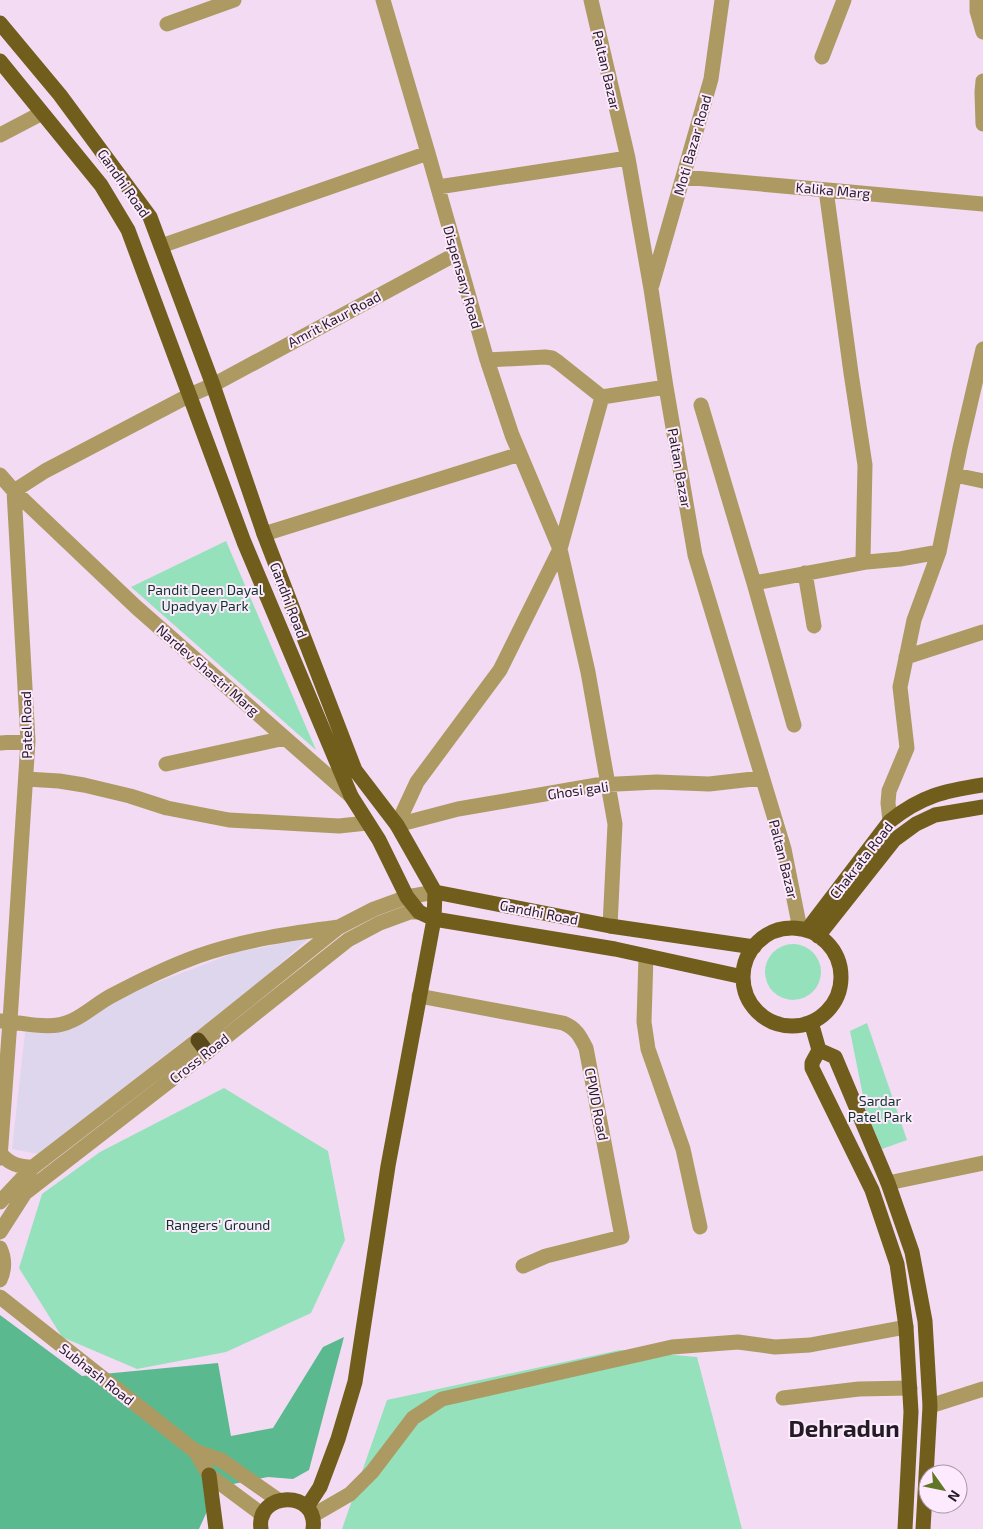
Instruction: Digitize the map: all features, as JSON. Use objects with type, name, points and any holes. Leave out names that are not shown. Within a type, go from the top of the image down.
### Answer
[{"type":"main road","name":"Gandhi Road","points":[[0,23],[60,94],[150,217],[213,385],[264,534],[356,770],[398,825],[435,892],[610,926],[754,947]]},
{"type":"main road","name":"Gandhi Road","points":[[0,61],[101,185],[128,230],[244,542],[351,796],[379,840],[407,897],[419,912],[434,919],[615,949],[743,977]]},
{"type":"main road","name":"Chakrata Road","points":[[808,932],[890,821],[907,808],[929,797],[983,785]]},
{"type":"main road","name":"Chakrata Road","points":[[808,932],[894,840],[916,824],[935,815],[983,807]]},
{"type":"main road","points":[[311,1517],[338,1440],[355,1382],[388,1166],[434,919],[435,892]]},
{"type":"main road","points":[[787,928],[808,932],[829,945],[837,958],[841,973],[840,988],[834,1003],[824,1014],[811,1022],[795,1026],[779,1024],[764,1018],[753,1007],[746,993],[743,977],[746,961],[754,947],[763,938],[787,928]]},
{"type":"main road","points":[[811,1022],[819,1050],[812,1063],[812,1068],[872,1190],[897,1264],[906,1328],[911,1412],[905,1529]]},
{"type":"main road","points":[[819,1050],[835,1057],[888,1183],[912,1252],[925,1321],[930,1406],[923,1529]]},
{"type":"main road","points":[[209,1475],[216,1529]]},
{"type":"main road","points":[[262,1522],[269,1506],[278,1500],[288,1498],[298,1501],[311,1517]]},
{"type":"street","points":[[167,24],[234,0]]},
{"type":"street","name":"Dispensary Road","points":[[383,0],[487,360],[512,435],[560,549],[588,672],[615,824],[610,926]]},
{"type":"street","name":"Paltan Bazar","points":[[591,0],[628,158],[695,556],[808,932]]},
{"type":"street","name":"Moti Bazar Road","points":[[651,289],[711,79],[722,0]]},
{"type":"street","points":[[822,57],[844,0]]},
{"type":"street","points":[[977,0],[983,32]]},
{"type":"street","points":[[983,81],[983,124]]},
{"type":"street","points":[[0,135],[42,113]]},
{"type":"street","points":[[161,246],[428,153]]},
{"type":"street","points":[[438,187],[628,158]]},
{"type":"street","name":"Kalika Marg","points":[[683,177],[983,204]]},
{"type":"street","points":[[826,190],[850,373],[865,465],[863,559],[864,562],[867,562]]},
{"type":"street","name":"Amrit Kaur Road","points":[[190,395],[213,385],[456,254]]},
{"type":"street","points":[[890,821],[889,791],[907,748],[899,693],[906,657],[914,620],[939,552],[983,349]]},
{"type":"street","points":[[487,360],[552,358],[602,397],[666,387]]},
{"type":"street","points":[[14,491],[45,471],[190,395]]},
{"type":"street","points":[[398,825],[417,782],[500,670],[560,549],[602,397]]},
{"type":"street","points":[[702,405],[794,725]]},
{"type":"street","points":[[264,534],[520,454]]},
{"type":"street","points":[[955,475],[983,481]]},
{"type":"street","name":"Nardev Shastri Marg","points":[[1,478],[136,607],[351,796]]},
{"type":"street","name":"Patel Road","points":[[0,1158],[5,1021],[28,741],[14,491]]},
{"type":"street","points":[[754,583],[867,562],[900,559],[939,552]]},
{"type":"street","points":[[805,573],[814,626]]},
{"type":"street","points":[[906,657],[983,632]]},
{"type":"street","points":[[166,764],[285,738]]},
{"type":"street","points":[[0,743],[28,741]]},
{"type":"street","name":"Ghosi gali","points":[[398,825],[458,809],[588,787],[657,782],[709,784],[762,778]]},
{"type":"street","points":[[26,779],[84,785],[130,796],[167,808],[229,820],[339,826],[367,823]]},
{"type":"street","name":"Cross Road","points":[[0,1232],[25,1193],[203,1046],[339,927],[374,909],[407,897],[435,892]]},
{"type":"street","name":"Cross Road","points":[[0,1202],[33,1167],[348,940],[380,923],[410,912],[419,912]]},
{"type":"street","points":[[5,1021],[36,1025],[58,1025],[75,1019],[109,997],[155,973],[199,956],[295,932],[339,927]]},
{"type":"street","points":[[646,956],[644,1022],[648,1049],[683,1149],[700,1227]]},
{"type":"street","name":"CPWD Road","points":[[420,996],[563,1023],[573,1027],[581,1037],[586,1048],[622,1237],[546,1256],[523,1266]]},
{"type":"street","points":[[0,1152],[10,1163],[23,1167],[33,1167]]},
{"type":"street","points":[[888,1183],[983,1163]]},
{"type":"street","points":[[0,1248],[4,1261],[0,1280]]},
{"type":"street","name":"Subhash Road","points":[[0,1297],[195,1451],[221,1460],[278,1500]]},
{"type":"street","points":[[311,1517],[350,1494],[372,1472],[413,1418],[442,1399],[672,1347],[738,1342],[775,1347],[810,1345],[906,1328]]},
{"type":"street","points":[[783,1398],[859,1389],[910,1388]]},
{"type":"street","points":[[930,1406],[983,1389]]},
{"type":"street","name":"Subhash Road","points":[[195,1451],[209,1475],[262,1522]]},
{"type":"shaded area","points":[[309,938],[263,979],[38,1154],[12,1149],[25,1033],[234,953]]},
{"type":"green space","name":"Pandit Deen Dayal Upadyay Park","points":[[226,541],[316,750],[131,587]]},
{"type":"green space","points":[[793,944],[804,946],[813,952],[819,961],[821,972],[819,983],[813,992],[804,998],[793,1000],[782,998],[773,992],[767,983],[765,972],[767,961],[773,952],[782,946]]},
{"type":"green space","name":"Sardar Patel Park","points":[[867,1023],[907,1140],[882,1149],[866,1111],[850,1031]]},
{"type":"green space","name":"Rangers' Ground","points":[[224,1088],[328,1151],[345,1240],[311,1313],[226,1352],[137,1369],[62,1337],[19,1268],[42,1194],[100,1152]]},
{"type":"green space","points":[[0,1315],[82,1376],[218,1363],[231,1436],[273,1428],[323,1347],[344,1337],[309,1470],[293,1479],[268,1477],[218,1487],[199,1529],[0,1529]]},
{"type":"green space","points":[[620,1350],[697,1357],[742,1529],[342,1529],[387,1400]]},
{"type":"district","name":"Dehradun","points":[[844,1427]]}]
